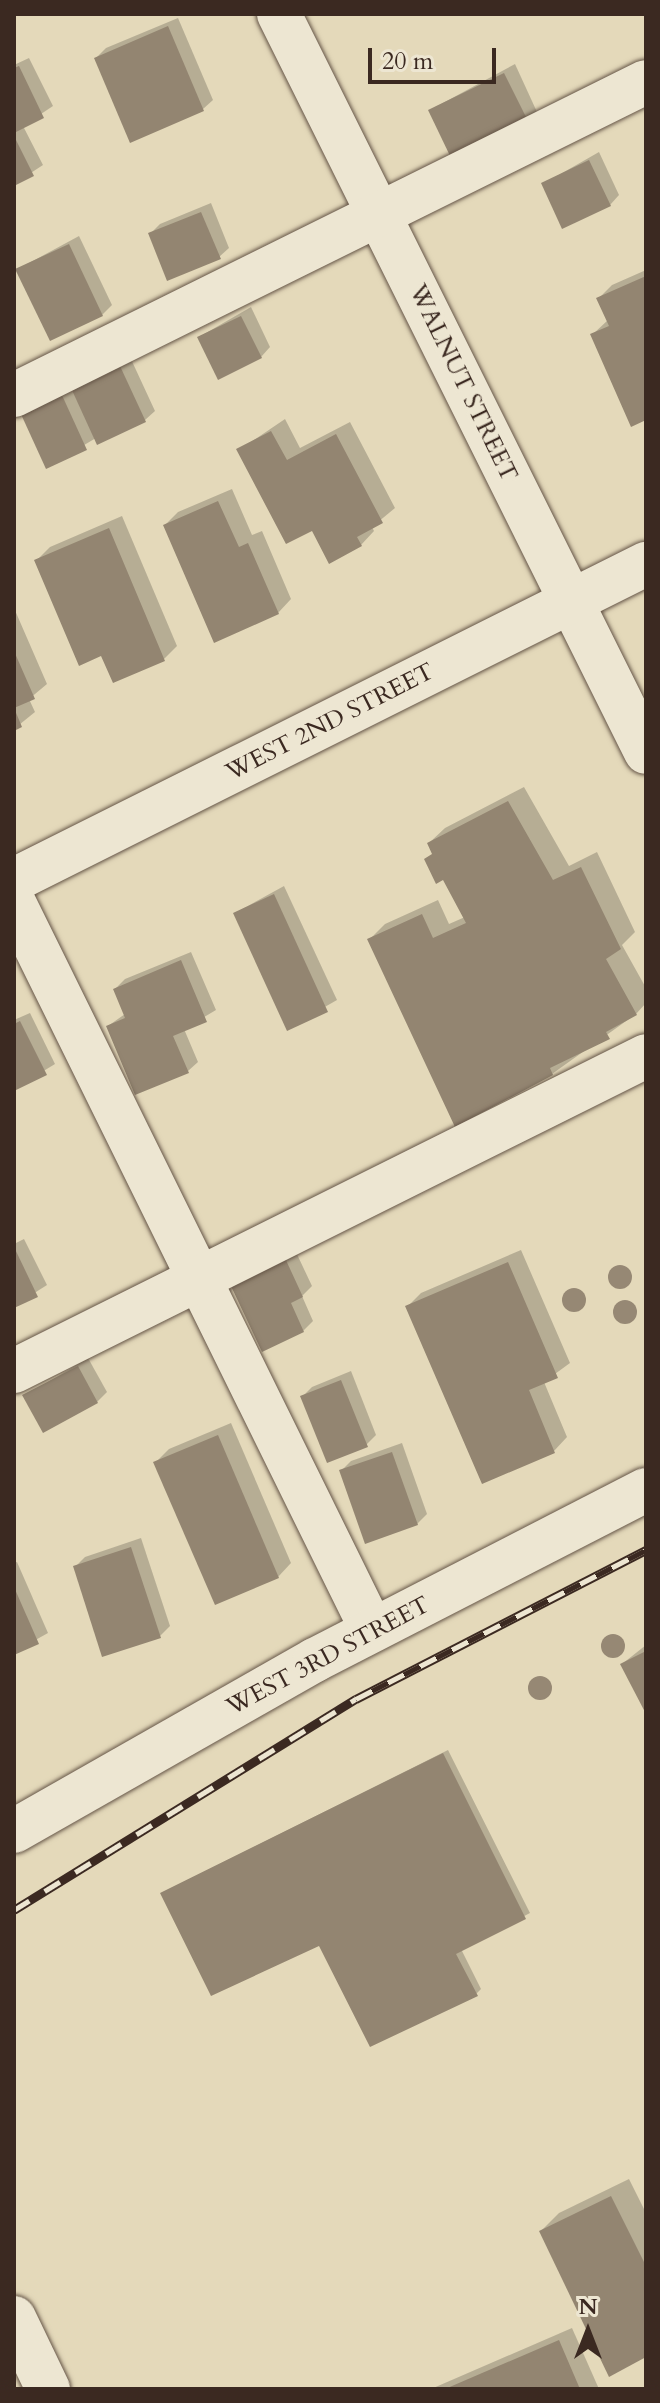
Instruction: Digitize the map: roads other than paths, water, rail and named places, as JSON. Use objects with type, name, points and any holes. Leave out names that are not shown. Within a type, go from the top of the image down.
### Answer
[{"type":"street","name":"WALNUT STREET","points":[[279,14],[646,752]]},
{"type":"street","points":[[14,395],[380,218],[646,82]]},
{"type":"street","name":"WEST 2ND STREET","points":[[14,880],[646,564]]},
{"type":"street","points":[[14,903],[372,1630]]},
{"type":"street","points":[[14,1371],[646,1056]]},
{"type":"street","name":"WEST 3RD STREET","points":[[14,1831],[372,1630],[646,1490]]},
{"type":"street","points":[[14,2318],[48,2389]]},
{"type":"railway","points":[[14,1910],[356,1699],[646,1550]]}]
